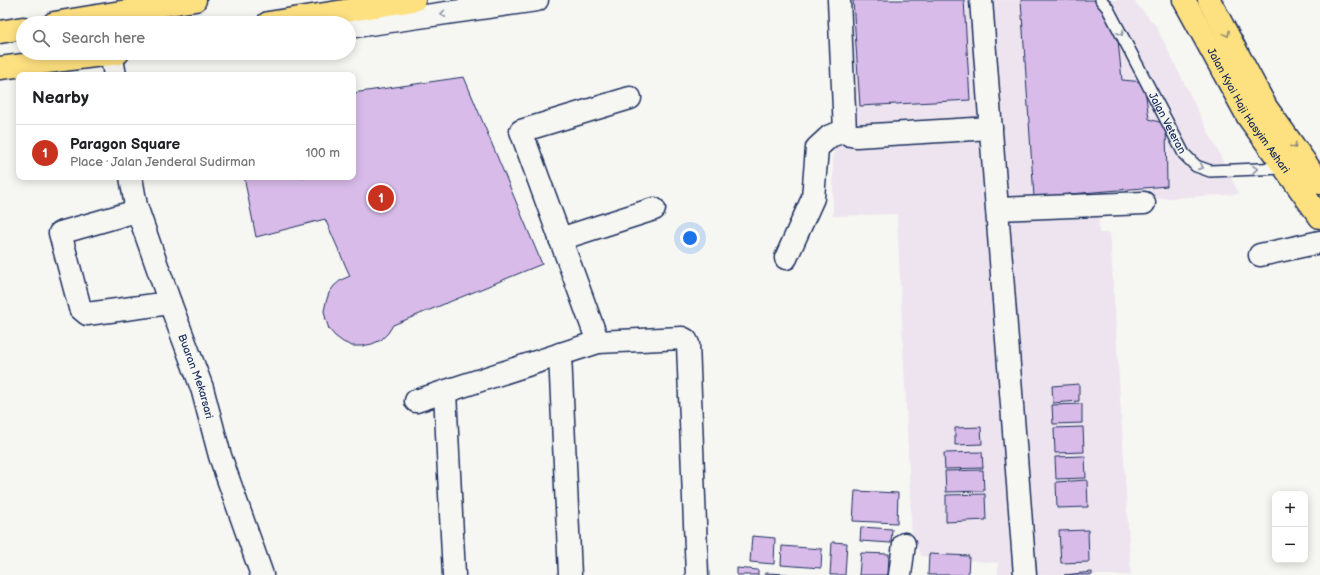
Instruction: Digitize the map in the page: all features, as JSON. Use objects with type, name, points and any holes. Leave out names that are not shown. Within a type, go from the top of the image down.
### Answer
[{"type":"main road","points":[[97,16],[195,0]]},
{"type":"main road","points":[[312,16],[414,0]]},
{"type":"main road","name":"Jalan Kyai Haji Hasyim Ashari","points":[[1209,0],[1266,107],[1320,183]]},
{"type":"main road","name":"Jalan Kyai Haji Hasyim Ashari","points":[[1185,3],[1248,118],[1320,217]]},
{"type":"main road","points":[[0,32],[16,29]]},
{"type":"main road","points":[[0,68],[114,61]]},
{"type":"street","points":[[356,26],[537,0]]},
{"type":"street","points":[[839,0],[845,131],[850,135],[856,136],[991,128]]},
{"type":"street","points":[[981,0],[1025,575]]},
{"type":"street","points":[[598,342],[521,131],[630,98]]},
{"type":"street","points":[[786,258],[813,198],[817,148],[830,136],[845,131]]},
{"type":"street","name":"Buaran Mekarsari","points":[[132,180],[137,209],[202,388],[220,456],[262,575]]},
{"type":"street","points":[[998,209],[1144,203]]},
{"type":"street","points":[[137,209],[133,212],[60,233],[80,308],[87,314],[170,303]]},
{"type":"street","points":[[560,239],[654,209]]},
{"type":"street","points":[[1260,255],[1320,242]]},
{"type":"street","points":[[416,401],[598,342],[682,338],[686,340],[688,344],[697,575]]},
{"type":"street","points":[[560,354],[570,575]]},
{"type":"street","points":[[445,392],[454,575]]},
{"type":"street","points":[[900,575],[904,544]]},
{"type":"lane","name":"Jalan Veteran","points":[[1101,0],[1107,7],[1184,154],[1196,166],[1210,171],[1283,168]]},
{"type":"shaded area","points":[[834,0],[1133,0],[1156,26],[1239,194],[1098,202],[1099,233],[1110,233],[1131,575],[998,575],[998,563],[921,556],[912,535],[897,214],[833,216]]},
{"type":"building","points":[[853,0],[964,0],[970,100],[860,106]]},
{"type":"building","points":[[1021,0],[1097,0],[1117,31],[1122,80],[1144,82],[1149,119],[1166,124],[1167,186],[1034,197]]},
{"type":"building","points":[[464,77],[542,264],[393,325],[381,340],[362,346],[352,346],[343,342],[329,329],[326,320],[324,311],[329,293],[341,280],[350,276],[325,219],[256,237],[245,180],[356,180],[356,93]]},
{"type":"building","points":[[1079,384],[1079,401],[1053,403],[1052,386]]},
{"type":"building","points":[[1082,404],[1082,423],[1053,424],[1052,405]]},
{"type":"building","points":[[981,427],[982,444],[955,445],[955,428]]},
{"type":"building","points":[[1083,427],[1084,452],[1055,453],[1054,428]]},
{"type":"building","points":[[982,452],[983,468],[945,469],[944,453]]},
{"type":"building","points":[[1085,456],[1086,478],[1056,479],[1055,457]]},
{"type":"building","points":[[983,470],[984,491],[946,492],[945,471]]},
{"type":"building","points":[[1087,480],[1088,507],[1057,508],[1056,482]]},
{"type":"building","points":[[855,491],[898,493],[897,523],[853,521]]},
{"type":"building","points":[[985,494],[986,520],[946,522],[946,495]]},
{"type":"building","points":[[861,527],[892,529],[891,543],[860,541]]},
{"type":"building","points":[[1088,530],[1089,562],[1061,563],[1059,531]]},
{"type":"building","points":[[752,536],[775,538],[774,564],[750,562]]},
{"type":"building","points":[[832,542],[847,543],[845,575],[830,575]]},
{"type":"building","points":[[782,546],[822,549],[821,568],[781,565]]},
{"type":"building","points":[[861,553],[889,554],[888,575],[859,575]]},
{"type":"building","points":[[929,554],[969,556],[968,575],[928,575]]},
{"type":"building","points":[[737,568],[758,570],[758,575],[737,575]]},
{"type":"building","points":[[1092,572],[1092,575],[1064,575]]},
{"type":"building","points":[[765,573],[788,574],[788,575],[764,575]]},
{"type":"place","name":"Paragon Square","points":[[381,198]]}]
